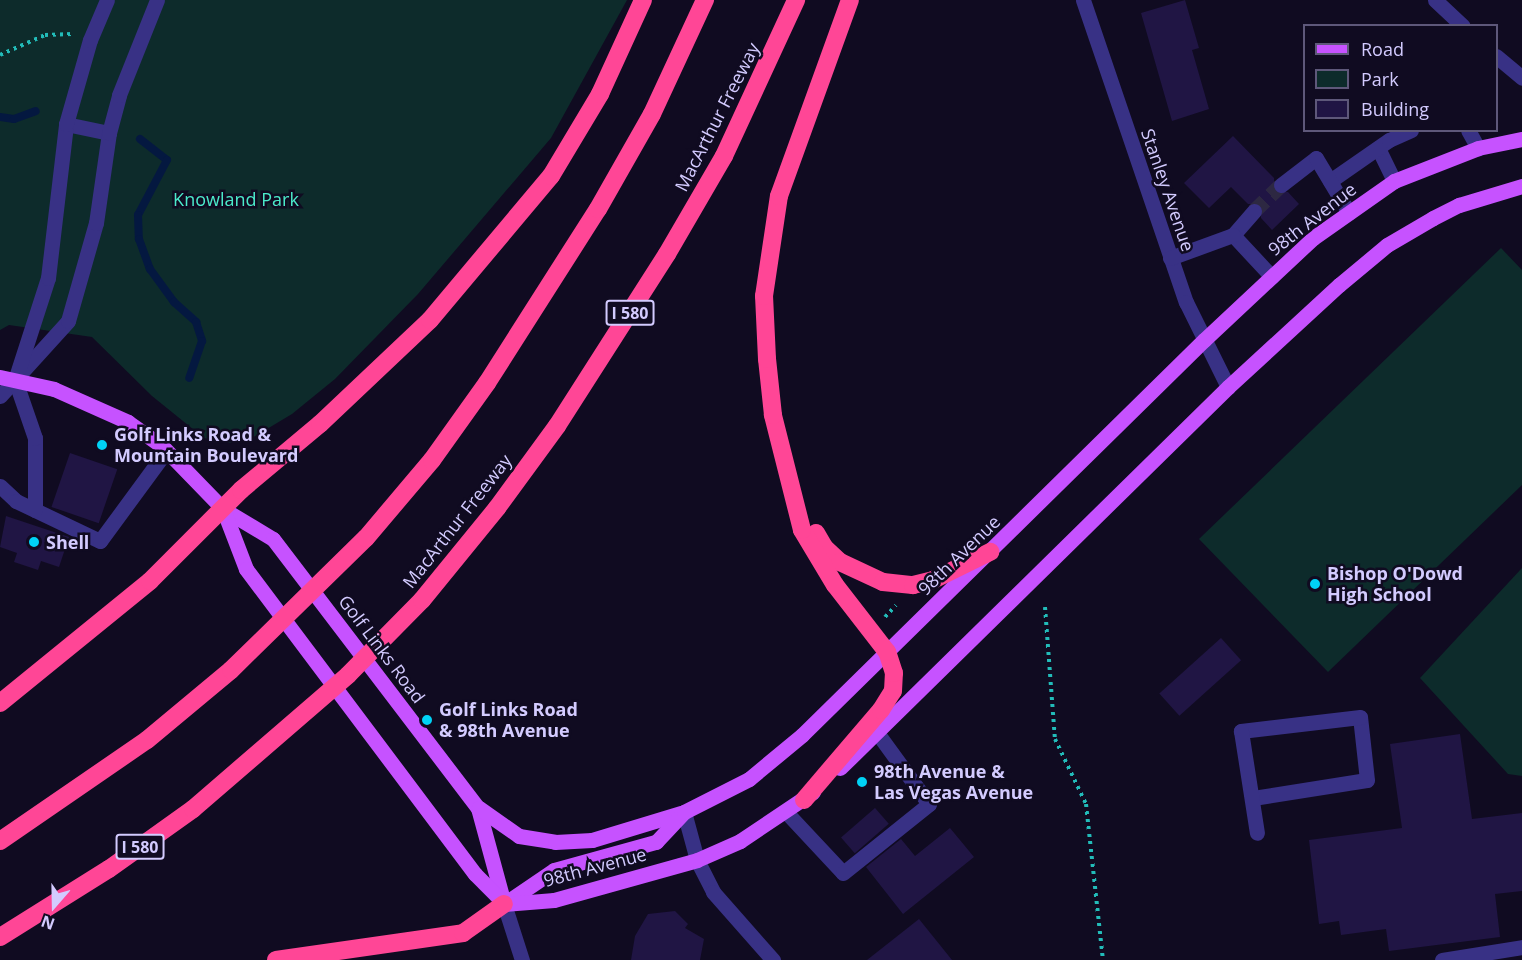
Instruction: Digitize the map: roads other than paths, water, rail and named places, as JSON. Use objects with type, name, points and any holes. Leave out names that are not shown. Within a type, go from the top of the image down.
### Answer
[{"type":"highway","points":[[0,703],[150,581],[257,475],[320,424],[430,320],[551,176],[600,94],[643,0]]},
{"type":"highway","points":[[0,841],[147,740],[231,670],[366,538],[432,460],[541,300],[652,114],[705,0]]},
{"type":"highway","name":"MacArthur Freeway","points":[[0,937],[109,869],[193,809],[272,744],[422,600],[497,508],[557,426],[667,254],[724,156],[796,0]]},
{"type":"highway","points":[[804,800],[893,691],[894,673],[887,652],[835,585],[802,530],[773,415],[764,296],[779,196],[850,0]]},
{"type":"highway","points":[[795,496],[824,547],[861,575],[883,582],[913,585],[933,580],[990,552]]},
{"type":"highway","points":[[276,960],[463,933],[504,904]]},
{"type":"main road","name":"98th Avenue","points":[[504,904],[554,870],[656,842],[684,812],[749,779],[778,758],[1203,340],[1313,238],[1394,181],[1478,148],[1522,139]]},
{"type":"main road","name":"98th Avenue","points":[[504,904],[554,900],[698,860],[740,841],[804,800],[878,734],[1227,387],[1387,245],[1459,205],[1522,186]]},
{"type":"main road","name":"Golf Links Road","points":[[7,378],[92,404],[128,422],[166,451],[223,509],[273,539],[478,808],[504,904]]},
{"type":"main road","name":"Golf Links Road","points":[[223,509],[246,569],[460,855],[504,904]]},
{"type":"main road","points":[[478,808],[519,836],[555,842],[592,840],[684,812]]},
{"type":"street","points":[[0,396],[48,278],[66,124],[90,40],[107,0]]},
{"type":"street","points":[[7,378],[68,321],[96,223],[109,133],[119,95],[157,0]]},
{"type":"street","name":"Stanley Avenue","points":[[1083,0],[1170,258],[1203,340],[1227,387]]},
{"type":"street","points":[[1436,0],[1461,24]]},
{"type":"street","points":[[1498,57],[1522,78]]},
{"type":"street","points":[[66,124],[109,133]]},
{"type":"street","points":[[1330,181],[1378,148],[1407,132]]},
{"type":"street","points":[[1469,132],[1478,148]]},
{"type":"street","points":[[1378,148],[1394,181]]},
{"type":"street","points":[[1281,185],[1316,158],[1349,213]]},
{"type":"street","points":[[1170,258],[1233,235],[1254,211]]},
{"type":"street","points":[[1233,235],[1272,277]]},
{"type":"street","points":[[7,378],[35,438],[35,510]]},
{"type":"street","points":[[0,486],[16,501],[100,541],[166,451]]},
{"type":"street","points":[[1253,798],[1367,780],[1360,717],[1242,731],[1257,833]]},
{"type":"street","points":[[786,812],[843,873],[929,804],[878,734]]},
{"type":"street","points":[[684,812],[698,860],[721,905],[773,960]]},
{"type":"street","name":"Golf Links Road","points":[[504,904],[522,960]]},
{"type":"street","points":[[1442,960],[1522,947]]},
{"type":"waterway","points":[[0,117],[14,119],[36,111]]},
{"type":"waterway","points":[[140,139],[167,160],[138,215],[139,239],[150,269],[174,302],[196,322],[202,341],[189,378]]},
{"type":"tunnel","points":[[1254,211],[1281,185]]},
{"type":"place","name":"Golf Links Road & Mountain Boulevard","points":[[102,445]]},
{"type":"place","name":"Shell","points":[[34,542]]},
{"type":"place","name":"Bishop O'Dowd High School","points":[[1315,584]]},
{"type":"place","name":"Golf Links Road & 98th Avenue","points":[[427,720]]},
{"type":"place","name":"98th Avenue & Las Vegas Avenue","points":[[862,782]]},
{"type":"park label","name":"Knowland Park","points":[[236,199]]}]
